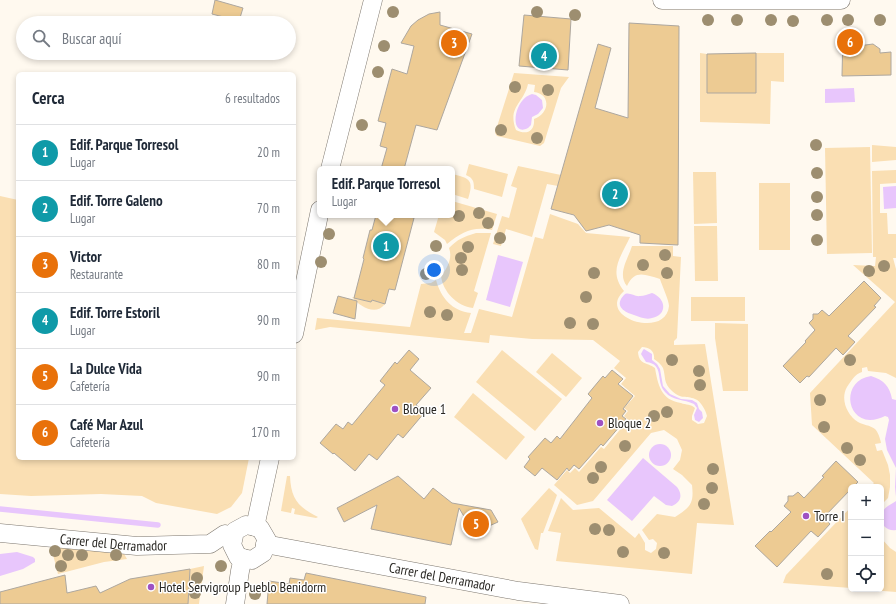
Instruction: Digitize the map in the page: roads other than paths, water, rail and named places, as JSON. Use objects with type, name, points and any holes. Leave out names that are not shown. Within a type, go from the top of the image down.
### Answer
[{"type":"street","points":[[331,166],[373,0]]},
{"type":"street","points":[[662,0],[841,0]]},
{"type":"street","points":[[296,324],[318,218]]},
{"type":"street","points":[[255,527],[270,460]]},
{"type":"street","points":[[246,525],[260,528],[267,540],[265,544],[263,553],[252,560],[238,556],[232,545],[235,532],[246,525]]},
{"type":"street","name":"Carrer del Derramador","points":[[0,533],[137,546],[210,544],[225,534]]},
{"type":"street","name":"Carrer del Derramador","points":[[265,544],[518,591],[620,604]]},
{"type":"street","points":[[235,604],[243,558]]},
{"type":"waterway","points":[[0,509],[158,525]]},
{"type":"place","name":"Café Mar Azul","points":[[850,42]]},
{"type":"place","name":"Victor","points":[[454,43]]},
{"type":"place","name":"Edif. Torre Estoril","points":[[544,56]]},
{"type":"place","name":"Edif. Torre Galeno","points":[[615,194]]},
{"type":"place","name":"Edif. Parque Torresol","points":[[386,246]]},
{"type":"place","name":"Bloque 1","points":[[395,409]]},
{"type":"place","name":"Bloque 2","points":[[600,423]]},
{"type":"place","name":"Torre I","points":[[806,516]]},
{"type":"place","name":"La Dulce Vida","points":[[476,524]]},
{"type":"place","name":"Hotel Servigroup Pueblo Benidorm","points":[[151,587]]}]
